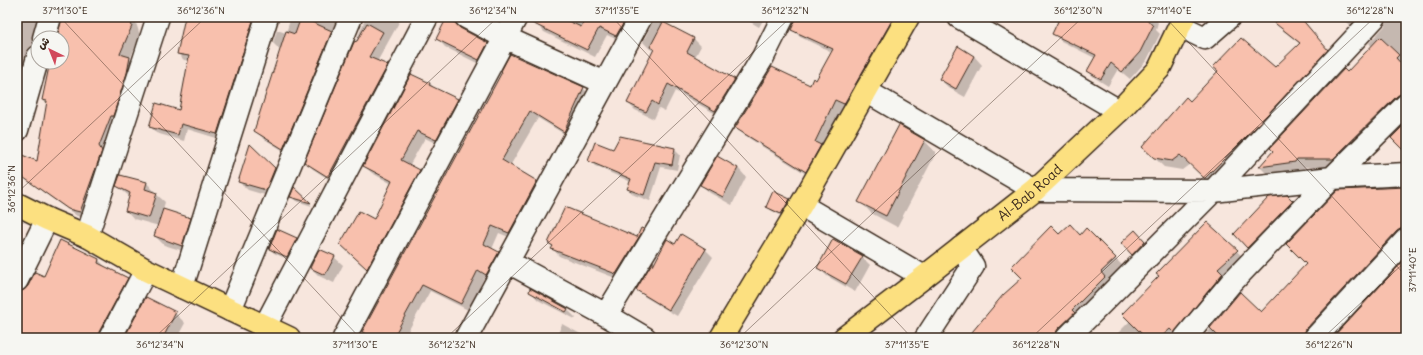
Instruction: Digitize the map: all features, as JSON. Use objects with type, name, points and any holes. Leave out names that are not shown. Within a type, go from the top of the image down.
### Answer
[{"type":"main road","points":[[721,338],[801,205],[908,17]]},
{"type":"main road","name":"Al-Bab Road","points":[[844,338],[1035,190],[1119,111],[1159,69],[1182,22]]},
{"type":"main road","points":[[17,204],[87,236],[146,270],[230,310],[274,333]]},
{"type":"street","points":[[46,30],[50,17]]},
{"type":"street","points":[[87,236],[158,17]]},
{"type":"street","points":[[182,287],[267,17]]},
{"type":"street","points":[[230,310],[351,17]]},
{"type":"street","points":[[274,333],[427,17]]},
{"type":"street","points":[[466,17],[506,38],[605,83]]},
{"type":"street","points":[[344,338],[516,17]]},
{"type":"street","points":[[466,338],[641,17]]},
{"type":"street","points":[[606,315],[763,57],[783,17]]},
{"type":"street","points":[[959,17],[1119,111]]},
{"type":"street","points":[[1182,22],[1205,38],[1228,17]]},
{"type":"street","points":[[1067,338],[1213,191],[1374,17]]},
{"type":"street","points":[[17,130],[34,70]]},
{"type":"street","points":[[866,91],[1035,190],[1213,191],[1332,178],[1406,174]]},
{"type":"street","points":[[1186,338],[1231,283],[1406,104]]},
{"type":"street","points":[[801,205],[924,277]]},
{"type":"street","points":[[17,280],[47,219]]},
{"type":"street","points":[[1315,338],[1406,240]]},
{"type":"street","points":[[926,338],[973,266],[961,248]]},
{"type":"street","points":[[508,262],[645,338]]},
{"type":"street","points":[[110,338],[146,270]]},
{"type":"building","points":[[62,17],[129,17],[132,26],[120,54],[130,57],[127,73],[113,116],[111,116],[99,146],[102,151],[80,212],[68,209],[17,173],[22,155],[37,161],[47,101],[42,100],[48,70],[70,70],[70,30],[59,30]]},
{"type":"building","points":[[185,17],[240,17],[253,21],[217,134],[181,124],[178,135],[149,127],[156,103],[179,110],[189,56],[177,54]]},
{"type":"building","points":[[301,17],[332,31],[283,149],[254,131],[286,31],[295,34]]},
{"type":"building","points":[[447,17],[454,17],[455,23],[460,28],[488,43],[479,60],[436,39]]},
{"type":"building","points":[[528,17],[560,17],[581,27],[584,20],[578,17],[627,17],[616,36],[599,28],[587,50],[528,21]]},
{"type":"building","points":[[797,17],[894,17],[844,104],[835,100],[815,142],[821,145],[806,172],[735,128],[772,67],[810,85],[813,78],[816,80],[833,49],[791,30]]},
{"type":"building","points":[[1060,17],[1145,17],[1153,26],[1140,52],[1122,72],[1111,63],[1101,79],[1087,71],[1096,55],[1052,34]]},
{"type":"building","points":[[1267,17],[1300,17],[1328,50],[1252,131],[1205,178],[1180,155],[1172,161],[1154,158],[1142,147],[1186,97],[1190,101],[1218,71],[1213,67],[1241,38],[1275,67],[1300,43]]},
{"type":"building","points":[[663,22],[694,38],[687,52],[735,79],[715,111],[668,84],[658,105],[652,101],[646,112],[627,103],[654,49],[650,47]]},
{"type":"building","points":[[367,23],[383,32],[369,57],[388,65],[328,177],[304,162],[354,42],[357,41]]},
{"type":"building","points":[[1380,37],[1399,55],[1396,58],[1406,69],[1406,93],[1402,93],[1397,96],[1333,159],[1297,159],[1295,162],[1259,167],[1273,151],[1270,148],[1344,69],[1347,72]]},
{"type":"building","points":[[958,46],[974,56],[956,89],[939,79]]},
{"type":"building","points":[[510,54],[584,87],[564,132],[530,111],[502,160],[537,181],[509,233],[492,226],[484,244],[499,252],[486,275],[478,270],[461,304],[422,285],[393,338],[375,338],[362,332],[502,72],[501,71]]},
{"type":"building","points":[[411,74],[430,83],[429,85],[458,99],[436,140],[417,131],[401,160],[420,170],[367,269],[340,244],[359,211],[374,219],[392,181],[363,166]]},
{"type":"building","points":[[1406,123],[1406,153],[1391,138]]},
{"type":"building","points":[[899,125],[925,140],[886,216],[858,202]]},
{"type":"building","points":[[620,136],[675,148],[672,165],[655,162],[644,195],[627,189],[631,179],[588,161],[595,142],[613,149]]},
{"type":"building","points":[[250,144],[275,168],[266,190],[238,182]]},
{"type":"building","points":[[717,156],[738,168],[723,197],[700,185]]},
{"type":"building","points":[[120,175],[147,182],[145,189],[157,193],[149,218],[125,211],[130,193],[116,186]]},
{"type":"building","points":[[294,187],[311,203],[290,197]]},
{"type":"building","points":[[1406,187],[1406,228],[1402,228],[1397,231],[1306,329],[1303,338],[1220,338],[1210,328],[1240,292],[1261,312],[1306,264],[1286,244],[1338,190]]},
{"type":"building","points":[[773,191],[790,199],[781,214],[766,207]]},
{"type":"building","points":[[1287,195],[1293,201],[1247,248],[1234,234],[1269,197]]},
{"type":"building","points":[[565,207],[637,237],[641,228],[644,229],[616,274],[551,249],[553,246],[548,243]]},
{"type":"building","points":[[163,209],[191,218],[182,246],[154,236]]},
{"type":"building","points":[[1207,222],[1238,250],[1218,268],[1223,273],[1174,333],[1170,329],[1160,338],[1146,338],[1122,314],[1159,276],[1156,274]]},
{"type":"building","points":[[1070,224],[1080,235],[1086,228],[1116,258],[1101,272],[1105,277],[1072,310],[1075,313],[1058,329],[1055,334],[1055,338],[967,338],[1003,295],[1022,278],[1011,267],[1051,226],[1059,234]]},
{"type":"building","points":[[277,229],[297,238],[287,257],[269,249]]},
{"type":"building","points":[[1135,230],[1145,241],[1132,255],[1121,243]]},
{"type":"building","points":[[681,234],[706,249],[669,310],[636,290],[653,261],[653,266],[667,239],[675,244]]},
{"type":"building","points":[[833,239],[863,256],[846,284],[817,268]]},
{"type":"building","points":[[60,240],[99,259],[98,263],[128,278],[99,332],[98,338],[17,338],[17,292],[24,290],[28,286],[35,272],[44,276]]},
{"type":"building","points":[[319,249],[335,256],[325,275],[310,268]]},
{"type":"building","points":[[1406,258],[1406,338],[1332,338]]},
{"type":"building","points":[[530,288],[568,309],[566,312],[529,292]]},
{"type":"building","points":[[146,297],[176,312],[163,338],[124,338]]}]
